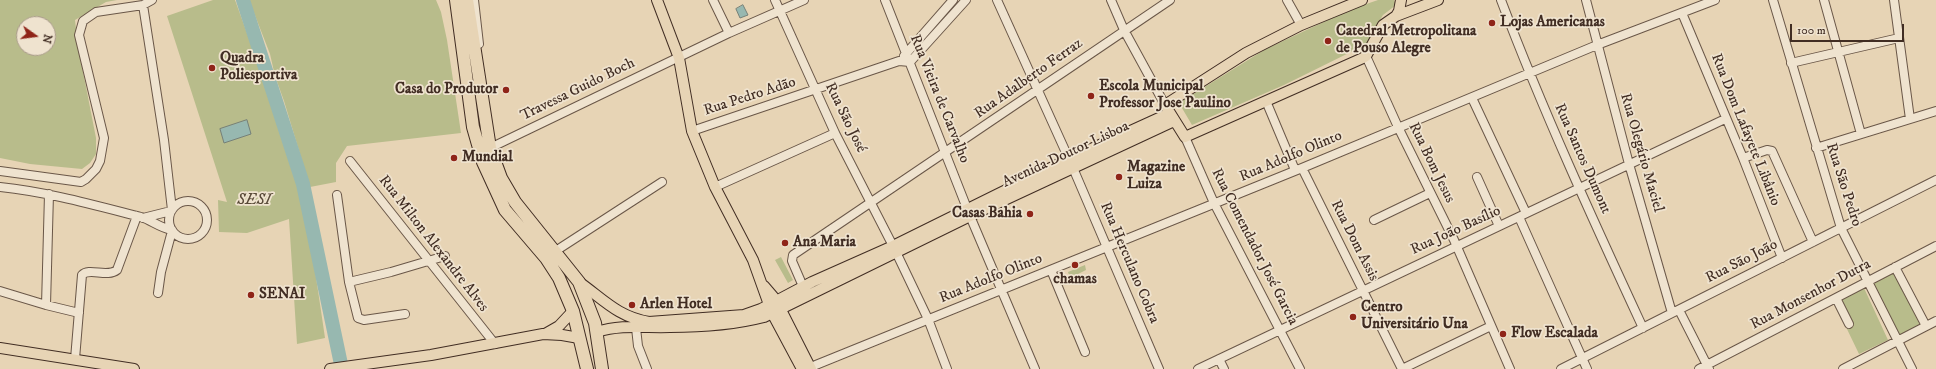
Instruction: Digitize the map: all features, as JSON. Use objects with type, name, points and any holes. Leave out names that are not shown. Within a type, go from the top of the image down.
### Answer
[{"type":"highway","points":[[456,0],[476,141],[492,183],[505,210],[546,258],[559,278],[573,310],[587,369]]},
{"type":"highway","points":[[467,0],[490,148],[501,178],[515,202],[579,282],[596,328],[602,369]]},
{"type":"highway","points":[[510,216],[504,198],[508,196],[515,202]]},
{"type":"main road","points":[[657,0],[679,58],[692,131],[716,187],[753,260],[764,286],[765,296],[775,307],[807,368]]},
{"type":"main road","name":"Avenida Doutor Lisboa","points":[[596,328],[637,324],[701,327],[748,321],[969,212],[1071,164],[1169,113],[1241,56],[1301,25],[1362,0]]},
{"type":"main road","points":[[1396,16],[1399,11],[1401,0]]},
{"type":"main road","points":[[1169,113],[1185,137],[1366,56],[1378,31],[1383,25],[1411,4],[1438,0]]},
{"type":"main road","points":[[579,282],[637,324]]},
{"type":"main road","points":[[543,334],[566,321],[573,310]]},
{"type":"main road","points":[[330,369],[495,344],[543,334],[562,335],[578,332]]},
{"type":"main road","points":[[0,348],[76,359],[92,366],[134,369]]},
{"type":"street","points":[[0,171],[80,182],[86,179],[96,169],[100,161],[104,138],[79,35],[83,21],[96,12],[143,5],[152,0]]},
{"type":"street","points":[[474,0],[482,73],[480,85]]},
{"type":"street","points":[[713,0],[729,33]]},
{"type":"street","name":"Rua São José","points":[[775,0],[835,133],[872,203],[928,319],[947,369]]},
{"type":"street","name":"Travessa Guido Boch","points":[[490,148],[729,33],[804,0]]},
{"type":"street","name":"Rua Vieira de Carvalho","points":[[885,0],[969,212],[1035,369]]},
{"type":"street","points":[[899,61],[953,0]]},
{"type":"street","points":[[899,61],[910,62],[966,0]]},
{"type":"street","name":"Rua Herculano Cobra","points":[[997,0],[1071,164],[1159,369]]},
{"type":"street","points":[[1111,0],[1124,30],[1169,113]]},
{"type":"street","name":"Rua Adalberto Ferraz","points":[[805,292],[792,261],[793,255],[1038,91],[1124,30],[1170,0]]},
{"type":"street","points":[[1287,0],[1301,25]]},
{"type":"street","name":"Rua Santos Dumont","points":[[1501,0],[1529,73],[1578,188],[1643,328]]},
{"type":"street","name":"Rua Olegário Maciel","points":[[1586,0],[1629,164],[1675,312],[1705,368]]},
{"type":"street","name":"Rua Adolfo Olinto","points":[[807,368],[1472,98],[1597,45],[1682,14],[1715,0]]},
{"type":"street","name":"Rua São Pedro","points":[[1773,0],[1841,228],[1912,369]]},
{"type":"street","points":[[1824,0],[1861,134]]},
{"type":"street","points":[[1894,0],[1910,119]]},
{"type":"street","points":[[143,5],[164,140],[172,210],[169,223],[172,230],[161,272],[158,293]]},
{"type":"street","points":[[941,14],[948,20]]},
{"type":"street","name":"Rua Dom Lafayete Libânio","points":[[1682,14],[1725,119],[1743,158],[1782,258]]},
{"type":"street","points":[[1791,63],[1898,38]]},
{"type":"street","name":"Rua Bom Jesus","points":[[1366,56],[1430,194],[1457,246],[1510,369]]},
{"type":"street","name":"Rua Pedro Adão","points":[[692,131],[899,61]]},
{"type":"street","points":[[1472,98],[1523,215],[1587,369]]},
{"type":"street","name":"Rua Dom Assis","points":[[1266,101],[1298,169],[1363,291],[1402,369]]},
{"type":"street","points":[[1816,148],[1936,111]]},
{"type":"street","name":"Rua João Basílio","points":[[1198,369],[1725,119]]},
{"type":"street","points":[[716,187],[835,133]]},
{"type":"street","name":"Rua Comendador José Garcia","points":[[1185,137],[1214,203],[1300,369]]},
{"type":"street","points":[[1743,158],[1767,150],[1772,151],[1813,242]]},
{"type":"street","name":"Rua Milton Alexandre Alves","points":[[350,161],[495,344]]},
{"type":"street","points":[[1477,177],[1499,226]]},
{"type":"street","name":"Rua São João","points":[[1561,369],[1936,180]]},
{"type":"street","points":[[554,252],[662,182]]},
{"type":"street","points":[[0,187],[49,194],[140,217],[172,230],[182,238],[194,238],[203,231],[207,220],[203,208],[193,202],[181,202],[172,210],[140,217]]},
{"type":"street","points":[[46,305],[49,194]]},
{"type":"street","points":[[1374,220],[1430,194]]},
{"type":"street","points":[[337,195],[349,282],[355,313],[359,320],[405,314]]},
{"type":"street","points":[[76,359],[82,275],[87,272],[109,274],[117,270],[140,217]]},
{"type":"street","name":"Rua Monsenhor Dutra","points":[[1705,368],[1936,246]]},
{"type":"street","points":[[349,282],[445,256]]},
{"type":"street","points":[[1895,267],[1926,326]]},
{"type":"street","points":[[1051,270],[1085,352]]},
{"type":"street","points":[[0,291],[79,313]]},
{"type":"street","points":[[1836,298],[1849,324]]},
{"type":"street","points":[[1843,369],[1936,321]]},
{"type":"street","points":[[637,324],[638,346],[647,369]]},
{"type":"street","points":[[1402,369],[1491,326]]},
{"type":"street","points":[[1219,359],[1224,369]]},
{"type":"green space","points":[[0,0],[117,0],[106,2],[75,20],[78,46],[96,138],[96,154],[90,163],[82,169],[30,164],[0,158]]},
{"type":"green space","name":"SESI","points":[[213,0],[235,0],[283,133],[296,178],[305,218],[313,258],[325,338],[297,344],[289,219],[247,233],[219,232],[218,200],[227,202],[167,16]]},
{"type":"green space","points":[[249,0],[436,0],[441,12],[447,40],[461,133],[347,146],[336,163],[336,182],[310,187],[275,76],[270,54]]},
{"type":"green space","points":[[1378,0],[1394,0],[1396,5],[1383,15],[1367,44],[1284,85],[1192,125],[1179,103],[1264,50],[1349,10]]},
{"type":"green space","points":[[781,257],[793,280],[788,283],[775,260]]},
{"type":"green space","points":[[1085,265],[1086,270],[1070,278],[1068,272]]},
{"type":"green space","points":[[1894,271],[1920,325],[1898,336],[1871,282]]},
{"type":"green space","points":[[1864,288],[1888,340],[1859,354],[1846,327],[1853,324],[1841,299]]},
{"type":"water","points":[[743,5],[748,15],[740,18],[736,9]]},
{"type":"water","points":[[247,120],[251,134],[224,143],[220,129]]},
{"type":"waterway","points":[[243,0],[303,184],[342,369]]},
{"type":"place","name":"Lojas Americanas","points":[[1492,23]]},
{"type":"place","name":"Catedral Metropolitana de Pouso Alegre","points":[[1328,41]]},
{"type":"place","name":"Quadra Poliesportiva","points":[[212,68]]},
{"type":"place","name":"Casa do Produtor","points":[[506,90]]},
{"type":"place","name":"Escola Municipal Professor Jose Paulino","points":[[1091,96]]},
{"type":"place","name":"Mundial","points":[[454,158]]},
{"type":"place","name":"Magazine Luiza","points":[[1119,177]]},
{"type":"place","name":"Casas Bahia","points":[[1030,214]]},
{"type":"place","name":"Ana Maria","points":[[785,243]]},
{"type":"place","name":"chamas","points":[[1075,265]]},
{"type":"place","name":"SENAI","points":[[251,295]]},
{"type":"place","name":"Arlen Hotel","points":[[632,305]]},
{"type":"place","name":"Centro Universitário Una","points":[[1353,317]]},
{"type":"place","name":"Flow Escalada","points":[[1503,334]]}]
